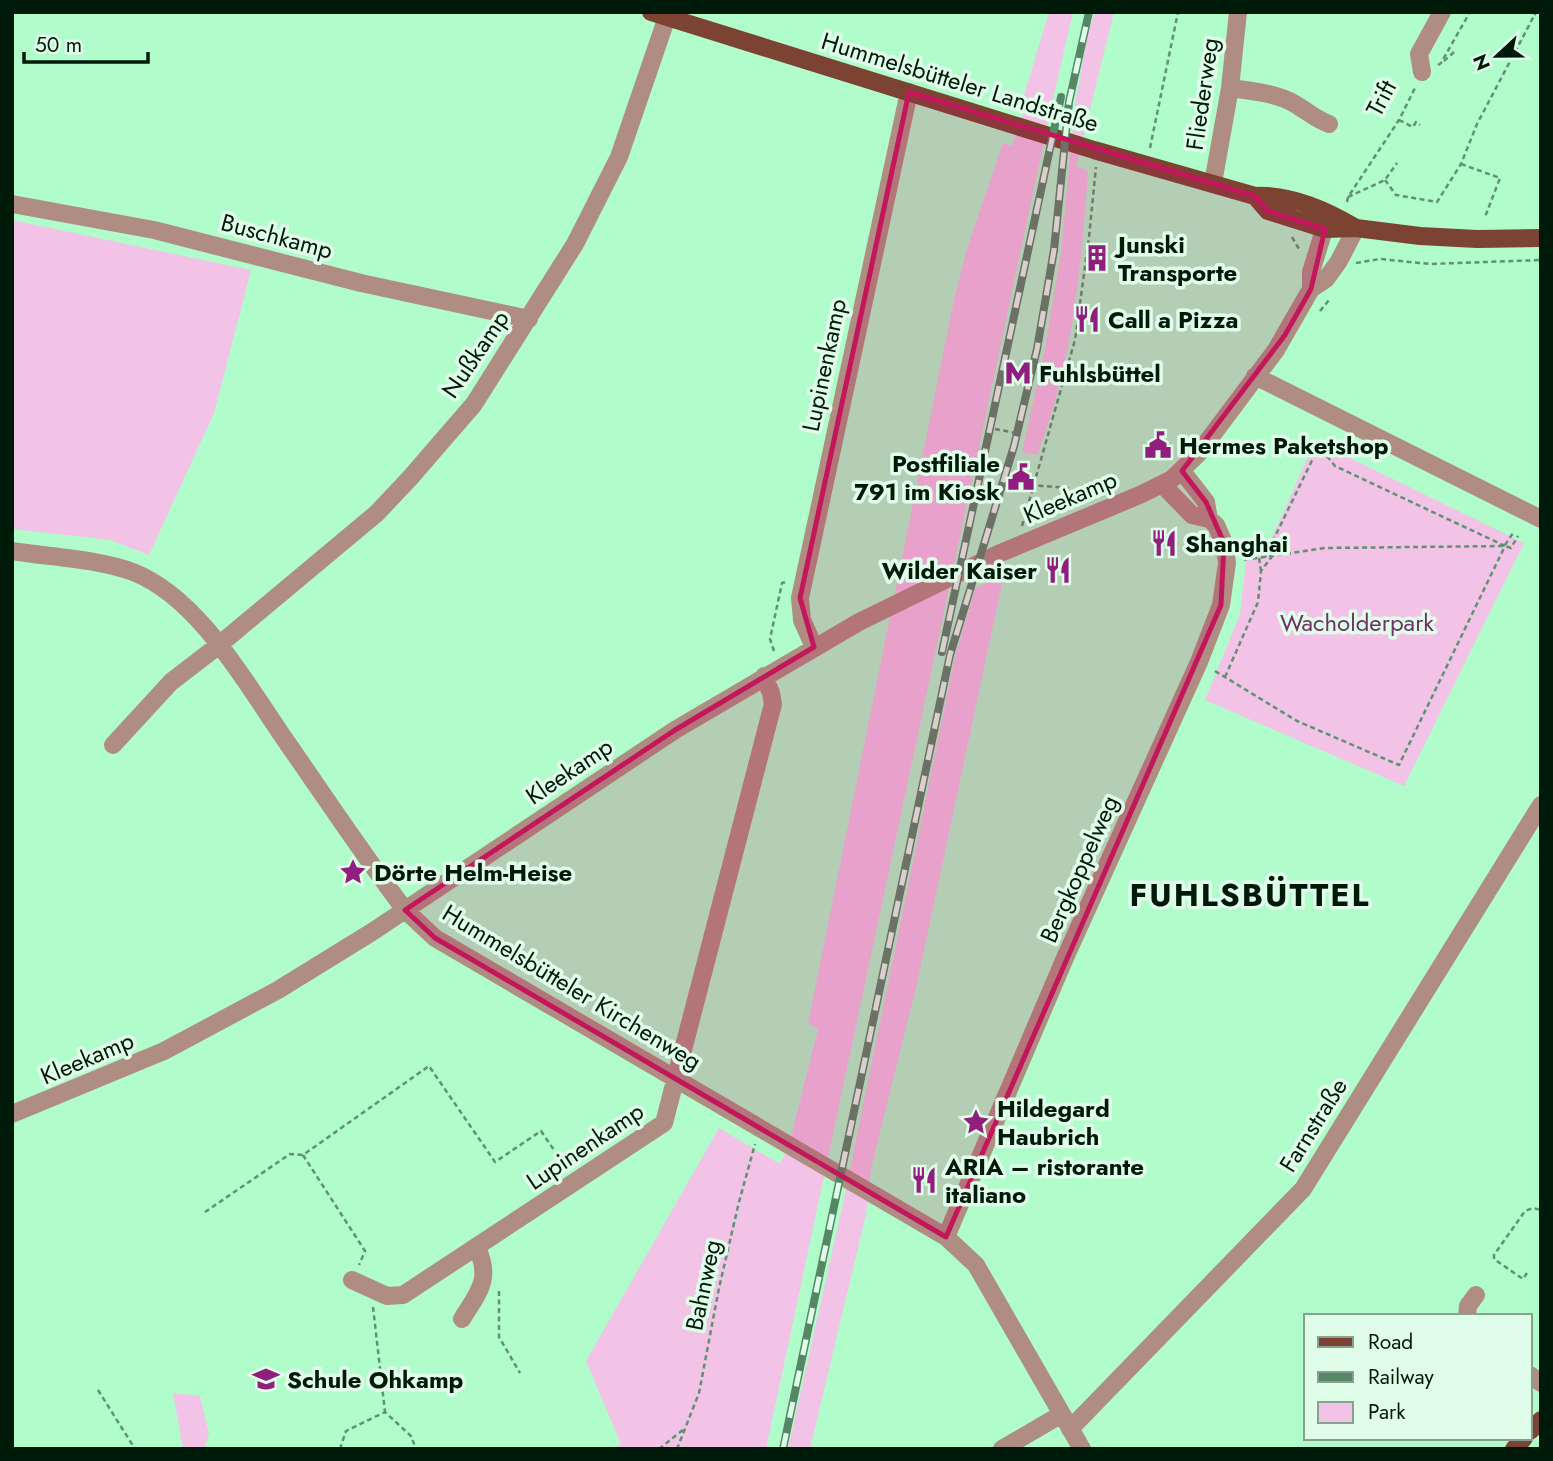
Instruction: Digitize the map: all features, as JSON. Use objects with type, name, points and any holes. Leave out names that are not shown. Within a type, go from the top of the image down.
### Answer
[{"type":"main road","name":"Hummelsbütteler Landstraße","points":[[659,14],[1097,151],[1213,183],[1255,197],[1268,211],[1327,220],[1356,228],[1420,236],[1541,238]]},
{"type":"street","name":"Fliederweg","points":[[1213,183],[1230,88],[1238,12]]},
{"type":"street","name":"Trift","points":[[1422,72],[1419,54],[1442,12]]},
{"type":"street","name":"Nußkamp","points":[[113,745],[171,682],[377,513],[411,478],[474,404],[575,244],[619,157],[659,14]]},
{"type":"street","points":[[1230,88],[1294,102],[1318,120],[1329,124]]},
{"type":"street","name":"Lupinenkamp","points":[[814,647],[799,609],[804,575],[909,92]]},
{"type":"street","name":"Buschkamp","points":[[12,205],[154,230],[361,284],[529,319]]},
{"type":"street","points":[[1311,289],[1311,272],[1327,220]]},
{"type":"street","points":[[1209,519],[1192,515],[1162,484],[1182,471],[1198,454],[1285,335],[1311,289],[1326,279],[1339,261],[1356,228]]},
{"type":"street","points":[[1255,376],[1541,519]]},
{"type":"street","name":"Bergkoppelweg","points":[[946,1237],[1065,958],[1199,662],[1221,606],[1227,563],[1220,534],[1209,519],[1206,502],[1182,471]]},
{"type":"street","name":"Kleekamp","points":[[12,1114],[164,1052],[278,990],[405,910],[675,730],[814,647],[891,606],[1016,546],[1162,484]]},
{"type":"street","name":"Hummelsbütteler Kirchenweg","points":[[12,551],[112,566],[133,572],[163,588],[183,603],[219,645],[405,910],[435,938],[946,1237],[976,1265],[1082,1449]]},
{"type":"street","name":"Lupinenkamp","points":[[387,1296],[403,1296],[664,1124],[773,704],[772,672]]},
{"type":"street","name":"Farnstraße","points":[[1002,1449],[1066,1422],[1303,1189],[1541,805]]},
{"type":"street","points":[[462,1319],[483,1284],[484,1262],[477,1248]]},
{"type":"street","points":[[352,1280],[387,1296]]},
{"type":"street","points":[[1467,1314],[1468,1306],[1476,1295]]},
{"type":"path","points":[[1147,164],[1178,12]]},
{"type":"path","points":[[1441,63],[1470,12]]},
{"type":"path","points":[[1385,180],[1396,195],[1437,202],[1461,164],[1477,124],[1534,13],[1541,18]]},
{"type":"path","points":[[1422,72],[1441,63],[1454,52]]},
{"type":"path","name":"Trift","points":[[1347,202],[1399,120],[1422,72]]},
{"type":"path","points":[[1399,120],[1413,127],[1416,122],[1420,125]]},
{"type":"path","points":[[1016,546],[1075,340],[1097,151]]},
{"type":"path","points":[[1348,197],[1385,180],[1397,163]]},
{"type":"path","points":[[1461,164],[1505,180]]},
{"type":"path","points":[[1485,217],[1500,178]]},
{"type":"path","points":[[1288,233],[1300,250],[1308,252]]},
{"type":"path","points":[[1349,263],[1380,259],[1430,264],[1541,260]]},
{"type":"path","points":[[1351,273],[1359,263]]},
{"type":"path","points":[[1320,310],[1335,291]]},
{"type":"path","points":[[995,429],[1016,433]]},
{"type":"path","points":[[1265,556],[1319,446],[1335,466],[1505,546],[1511,548],[1518,536]]},
{"type":"path","points":[[1032,486],[1069,488],[1078,510]]},
{"type":"path","points":[[1199,662],[1297,721],[1399,765],[1513,533]]},
{"type":"path","points":[[1227,563],[1325,548],[1505,546]]},
{"type":"path","points":[[1261,571],[1273,555]]},
{"type":"path","points":[[1225,678],[1258,602],[1261,571],[1259,558]]},
{"type":"path","points":[[772,672],[770,639],[782,583],[804,575]]},
{"type":"path","points":[[205,1212],[290,1154],[303,1155],[429,1066],[495,1162],[541,1131],[576,1183]]},
{"type":"path","name":"Bahnweg","points":[[677,1449],[699,1393],[738,1202],[761,1128]]},
{"type":"path","points":[[303,1155],[365,1251],[352,1280]]},
{"type":"path","points":[[1527,1273],[1523,1279],[1494,1259],[1494,1255],[1525,1211],[1533,1208],[1541,1210]]},
{"type":"path","points":[[498,1290],[499,1338],[520,1373]]},
{"type":"path","points":[[387,1296],[373,1303],[385,1412],[411,1436],[416,1449]]},
{"type":"path","points":[[98,1390],[135,1449]]},
{"type":"path","points":[[340,1449],[346,1430],[385,1412]]},
{"type":"path","points":[[659,1449],[686,1428]]},
{"type":"highlighted area","points":[[909,92],[1255,196],[1268,211],[1325,229],[1311,289],[1285,335],[1182,471],[1206,502],[1224,543],[1221,605],[946,1237],[435,938],[405,910],[675,730],[814,647],[800,598]]},
{"type":"green space","points":[[1049,12],[1073,12],[766,1449],[612,1449],[621,1444],[586,1361],[719,1128],[780,1164],[789,1145],[818,1029],[808,1023],[955,295],[967,249],[1003,143],[1012,146],[1025,107],[1021,105]]},
{"type":"green space","points":[[1095,12],[1114,12],[1076,166],[1088,171],[1078,279],[1067,351],[1049,421],[1037,455],[1022,452],[1045,348],[1061,252],[1075,104],[1088,34]]},
{"type":"green space","points":[[12,220],[251,270],[214,413],[149,555],[110,540],[12,529]]},
{"type":"green space","name":"Wacholderpark","points":[[1315,441],[1524,543],[1404,786],[1205,700],[1240,614],[1247,552],[1266,551]]},
{"type":"green space","points":[[1004,574],[917,983],[871,1169],[866,1214],[810,1449],[788,1449],[843,1203],[955,657],[975,589]]},
{"type":"green space","points":[[173,1393],[200,1396],[209,1434],[204,1449],[183,1449]]},
{"type":"railway","points":[[783,1449],[950,655],[1014,446],[1037,349],[1054,250],[1069,102],[1089,12]]},
{"type":"railway","points":[[942,652],[1061,97]]},
{"type":"place","name":"Junski Transporte","points":[[1097,258]]},
{"type":"place","name":"Call a Pizza","points":[[1087,319]]},
{"type":"place","name":"Fuhlsbüttel","points":[[1018,373]]},
{"type":"place","name":"Hermes Paketshop","points":[[1158,445]]},
{"type":"place","name":"Postfiliale 791 im Kiosk","points":[[1021,477]]},
{"type":"place","name":"Shanghai","points":[[1164,543]]},
{"type":"place","name":"Wilder Kaiser","points":[[1058,570]]},
{"type":"place","name":"Dörte Helm-Heise","points":[[353,872]]},
{"type":"place","name":"Hildegard Haubrich","points":[[976,1122]]},
{"type":"place","name":"ARIA – ristorante italiano","points":[[924,1180]]},
{"type":"place","name":"Schule Ohkamp","points":[[266,1379]]},
{"type":"district","name":"FUHLSBÜTTEL","points":[[1250,895]]}]
